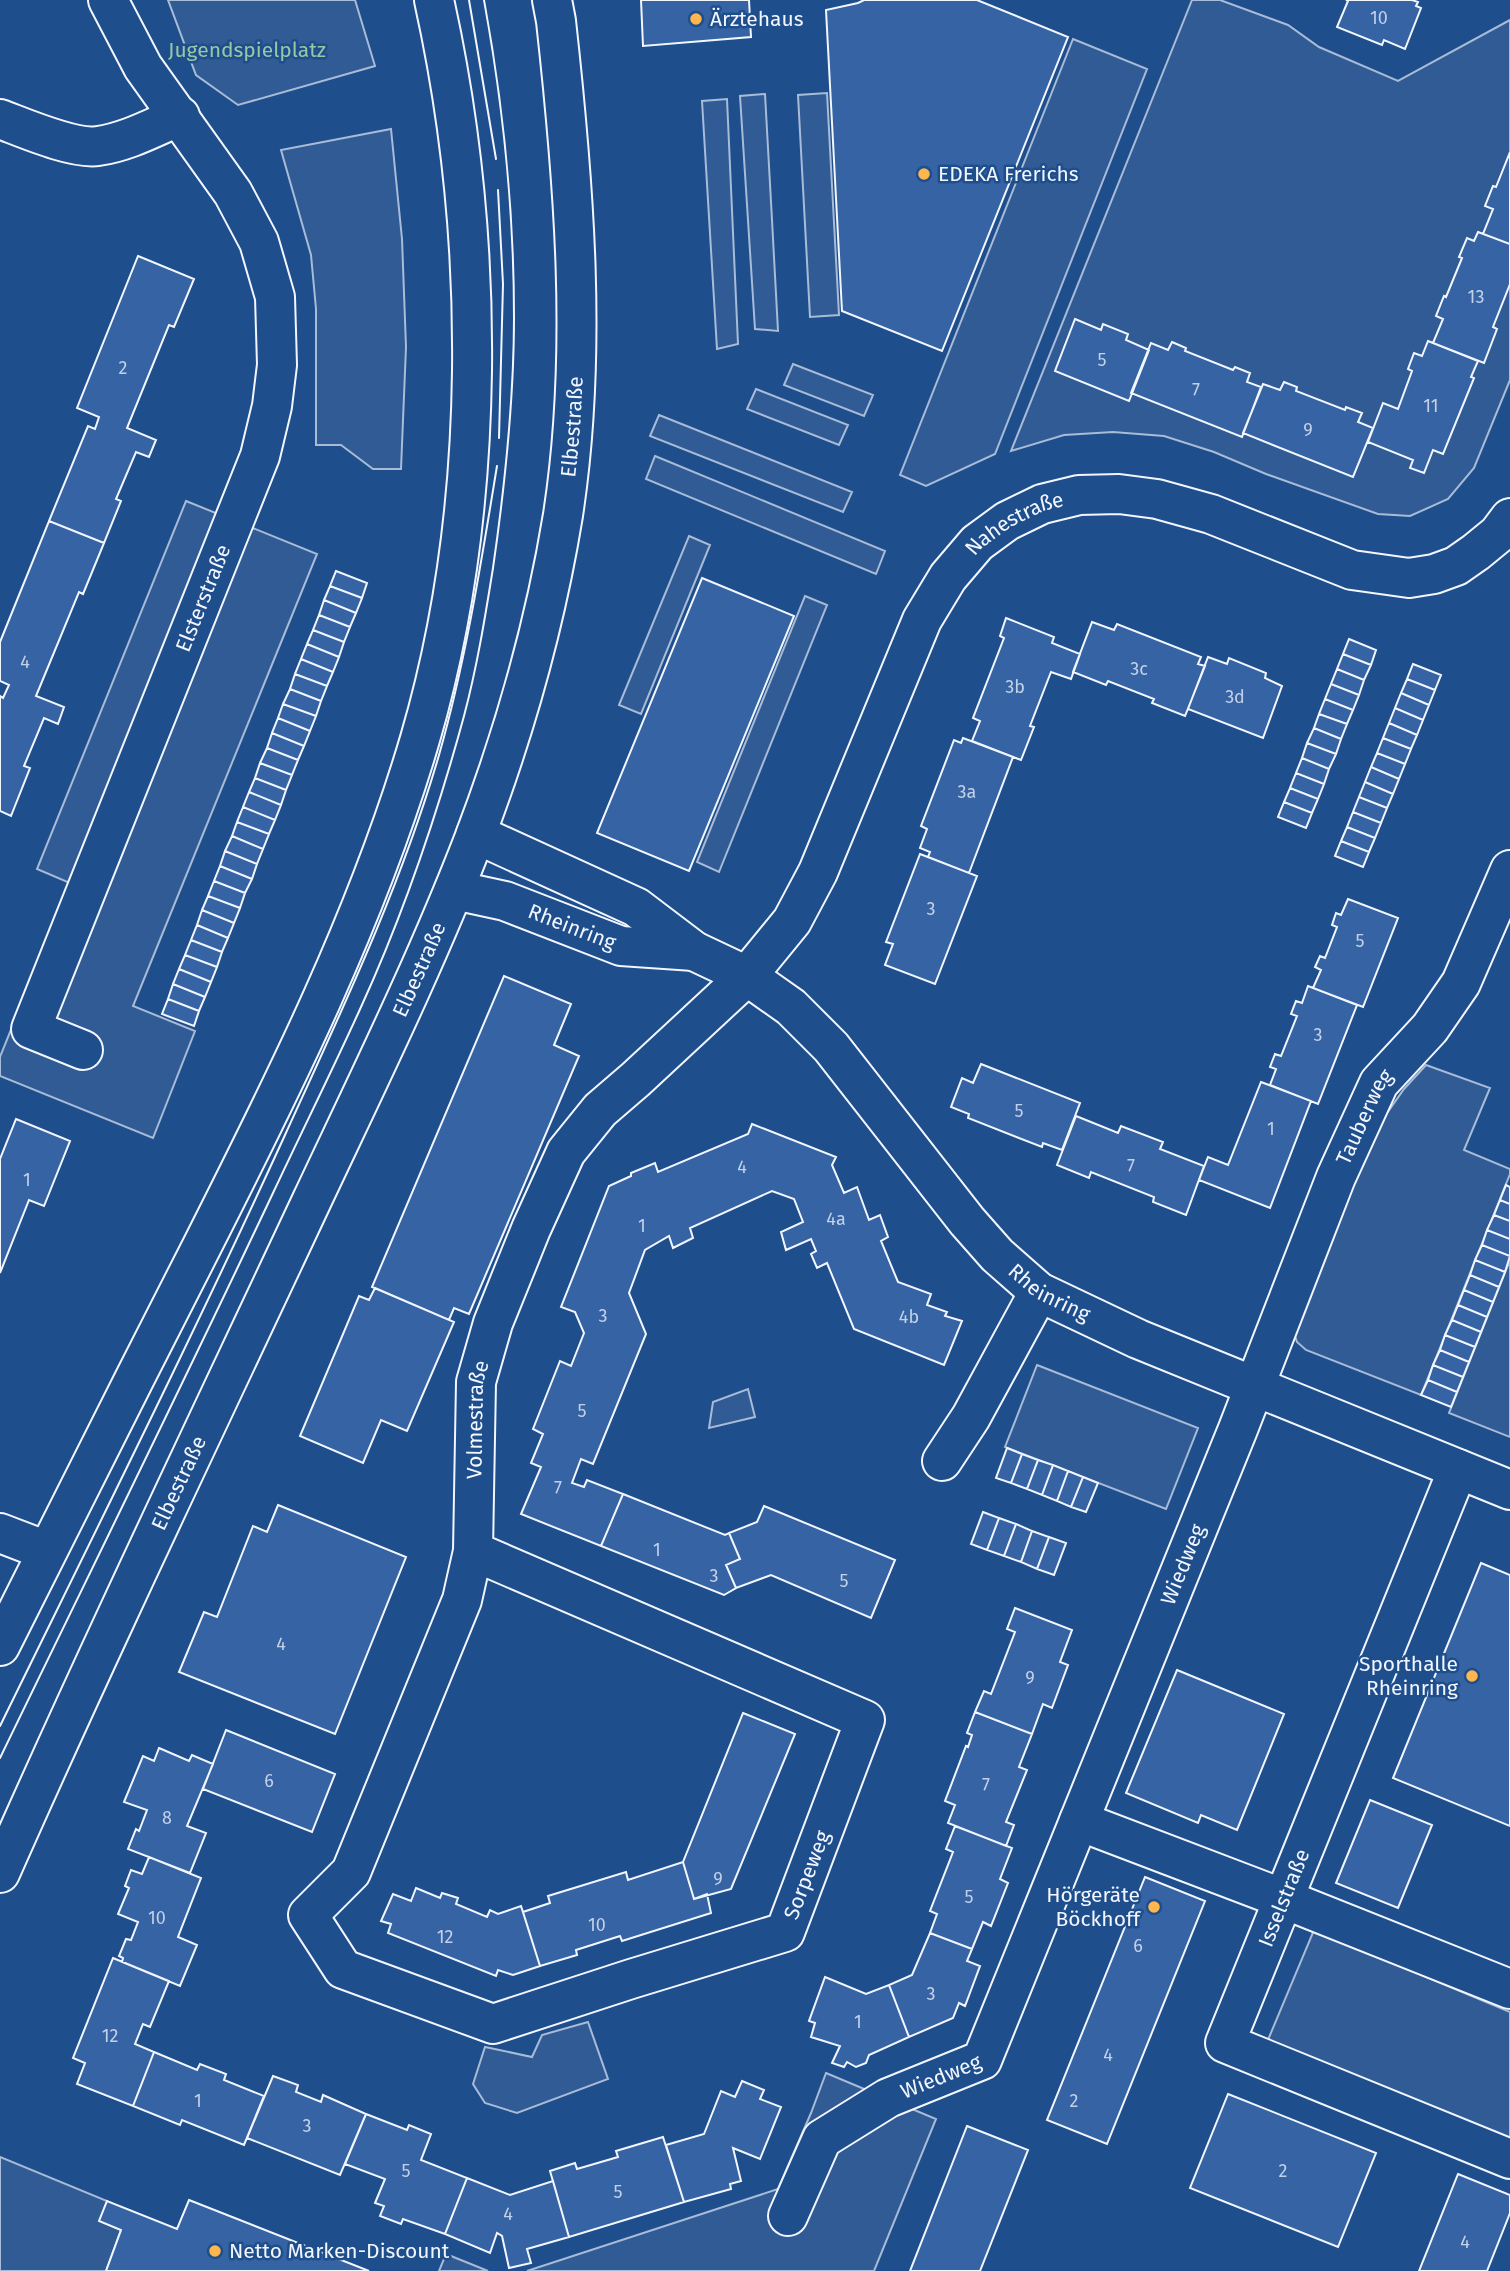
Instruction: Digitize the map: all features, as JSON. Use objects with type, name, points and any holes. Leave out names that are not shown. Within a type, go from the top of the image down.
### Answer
[{"type":"street","name":"Elsterstraße","points":[[83,1049],[32,1029],[260,456],[272,406],[277,365],[275,297],[259,242],[233,193],[143,67],[108,0]]},
{"type":"street","points":[[0,1646],[314,1018],[353,929],[389,836],[424,725],[445,639],[463,517],[471,425],[468,243],[460,146],[435,0]]},
{"type":"street","name":"Elbestraße","points":[[0,1873],[55,1748],[454,890],[476,834],[534,654],[562,515],[572,445],[575,358],[571,155],[552,0]]},
{"type":"street","points":[[0,118],[55,139],[96,147],[128,139],[180,116]]},
{"type":"street","name":"Nahestraße","points":[[747,976],[792,921],[818,872],[922,620],[948,577],[977,543],[1007,521],[1042,503],[1079,495],[1119,494],[1157,499],[1211,514],[1352,570],[1409,578],[1434,575],[1456,566],[1498,534],[1510,518]]},
{"type":"street","name":"Rheinring","points":[[476,834],[636,907],[694,951],[747,976],[791,1007],[831,1047],[967,1221],[998,1255],[1039,1292],[1138,1339],[1510,1490]]},
{"type":"street","name":"Tauberweg","points":[[1255,1386],[1336,1177],[1379,1083],[1430,1028],[1461,983],[1510,870]]},
{"type":"street","name":"Rheinring","points":[[454,890],[505,901],[621,946],[694,951]]},
{"type":"street","name":"Volmestraße","points":[[308,1915],[351,1872],[462,1600],[473,1551],[477,1382],[494,1323],[531,1229],[566,1152],[600,1110],[747,976]]},
{"type":"street","points":[[942,1461],[971,1417],[1039,1292]]},
{"type":"street","name":"Wiedweg","points":[[788,2216],[822,2139],[888,2098],[982,2060],[1255,1386]]},
{"type":"street","name":"Isselstraße","points":[[1458,1468],[1225,2043],[1510,2159]]},
{"type":"street","points":[[0,1533],[47,1551]]},
{"type":"street","name":"Sorpeweg","points":[[308,1915],[343,1969],[493,2024],[785,1932],[865,1720],[473,1551]]},
{"type":"street","points":[[1079,1821],[1510,1989]]},
{"type":"shaded area","name":"Jugendspielplatz","points":[[168,0],[355,0],[375,66],[238,105],[196,75]]},
{"type":"shaded area","points":[[1192,0],[1220,0],[1288,25],[1319,47],[1398,81],[1510,20],[1510,380],[1474,468],[1448,499],[1410,516],[1378,514],[1164,436],[1113,432],[1064,435],[1011,451]]},
{"type":"shaded area","points":[[1073,39],[1147,69],[995,454],[926,486],[900,475]]},
{"type":"shaded area","points":[[827,93],[839,315],[810,317],[798,95]]},
{"type":"shaded area","points":[[765,94],[778,331],[755,329],[740,96]]},
{"type":"shaded area","points":[[727,99],[738,344],[717,349],[702,101]]},
{"type":"shaded area","points":[[391,129],[402,239],[406,347],[401,469],[373,469],[341,445],[316,445],[316,309],[311,255],[281,150]]},
{"type":"shaded area","points":[[793,364],[873,395],[864,416],[784,385]]},
{"type":"shaded area","points":[[756,389],[848,425],[839,445],[747,409]]},
{"type":"shaded area","points":[[659,415],[852,492],[843,512],[650,436]]},
{"type":"shaded area","points":[[655,456],[885,551],[876,574],[646,479]]},
{"type":"shaded area","points":[[186,501],[317,554],[133,1006],[195,1031],[153,1138],[0,1076],[0,1057],[70,883],[37,869]]},
{"type":"shaded area","points":[[689,536],[710,545],[641,714],[619,705]]},
{"type":"shaded area","points":[[805,596],[827,605],[719,872],[697,862]]},
{"type":"shaded area","points":[[1426,1065],[1490,1088],[1464,1150],[1510,1169],[1510,1174],[1421,1395],[1306,1350],[1297,1342],[1293,1330],[1371,1136],[1404,1089]]},
{"type":"shaded area","points":[[1510,1260],[1510,1437],[1449,1413]]},
{"type":"shaded area","points":[[1037,1365],[1198,1428],[1166,1509],[1005,1447]]},
{"type":"shaded area","points":[[748,1389],[755,1417],[709,1428],[713,1402]]},
{"type":"shaded area","points":[[1314,1930],[1510,2012],[1510,2149],[1265,2047]]},
{"type":"shaded area","points":[[588,2022],[608,2079],[517,2113],[485,2103],[473,2084],[485,2047],[532,2057],[542,2035]]},
{"type":"shaded area","points":[[826,2073],[936,2119],[874,2271],[527,2271],[778,2189]]},
{"type":"shaded area","points":[[0,2157],[107,2201],[100,2221],[121,2230],[106,2271],[0,2271]]},
{"type":"shaded area","points":[[446,2254],[488,2271],[439,2271]]},
{"type":"building","name":"Ärztehaus","points":[[641,0],[749,0],[751,37],[643,46]]},
{"type":"building","name":"EDEKA Frerichs","points":[[864,0],[977,0],[1068,37],[942,351],[842,311],[826,10]]},
{"type":"building","points":[[1346,0],[1418,2],[1416,6],[1421,8],[1405,49],[1384,40],[1382,45],[1337,27],[1348,1]]},
{"type":"building","points":[[1510,152],[1510,244],[1483,234],[1493,209],[1485,206]]},
{"type":"building","points":[[1478,232],[1510,244],[1510,284],[1493,327],[1497,329],[1484,363],[1433,343],[1443,319],[1436,316],[1462,258],[1459,257],[1467,238],[1474,241]]},
{"type":"building","points":[[138,256],[194,279],[174,327],[169,325],[127,428],[156,440],[149,457],[136,452],[116,499],[121,501],[104,543],[49,521],[88,426],[95,429],[99,417],[77,408]]},
{"type":"building","points":[[1075,319],[1101,330],[1103,324],[1128,334],[1126,340],[1149,350],[1129,401],[1055,371]]},
{"type":"building","points":[[1428,341],[1478,361],[1471,377],[1474,378],[1443,454],[1433,450],[1424,473],[1410,468],[1413,460],[1368,442],[1383,403],[1398,409],[1412,371],[1408,369],[1414,353],[1422,356]]},
{"type":"building","points":[[1172,342],[1186,348],[1185,351],[1233,370],[1235,367],[1250,373],[1247,382],[1261,387],[1242,437],[1131,393],[1151,343],[1168,350]]},
{"type":"building","points":[[1284,382],[1297,387],[1296,391],[1345,410],[1346,407],[1362,413],[1358,422],[1373,428],[1353,477],[1243,433],[1263,384],[1280,390]]},
{"type":"building","points":[[49,521],[104,543],[83,594],[79,592],[36,696],[64,707],[58,724],[44,718],[24,766],[30,768],[11,816],[0,811],[0,696],[3,698],[9,685],[0,681],[0,642]]},
{"type":"building","points":[[336,571],[367,583],[362,598],[330,586]]},
{"type":"building","points":[[702,578],[794,616],[689,871],[597,833]]},
{"type":"building","points":[[330,586],[362,598],[356,613],[324,600]]},
{"type":"building","points":[[324,600],[356,613],[350,627],[319,615]]},
{"type":"building","points":[[319,615],[350,627],[344,642],[313,630]]},
{"type":"building","points":[[1006,618],[1054,637],[1052,643],[1080,654],[1071,679],[1051,672],[1030,726],[1034,727],[1021,760],[972,741],[980,721],[973,718],[1004,638],[1000,636]]},
{"type":"building","points":[[1092,622],[1114,630],[1117,624],[1201,657],[1198,664],[1205,666],[1185,716],[1152,703],[1154,699],[1108,681],[1106,685],[1073,672]]},
{"type":"building","points":[[313,630],[344,642],[339,657],[307,644]]},
{"type":"building","points":[[1349,639],[1376,650],[1371,665],[1343,654]]},
{"type":"building","points":[[307,644],[339,657],[333,672],[301,659]]},
{"type":"building","points":[[1343,654],[1371,665],[1364,680],[1337,669]]},
{"type":"building","points":[[1208,657],[1227,664],[1229,658],[1266,673],[1265,678],[1282,686],[1263,738],[1188,709]]},
{"type":"building","points":[[301,659],[333,672],[327,686],[295,674]]},
{"type":"building","points":[[1413,664],[1441,675],[1435,690],[1407,679]]},
{"type":"building","points":[[1337,669],[1364,680],[1359,695],[1331,684]]},
{"type":"building","points":[[295,674],[327,686],[321,701],[290,689]]},
{"type":"building","points":[[1407,679],[1435,690],[1429,705],[1401,693]]},
{"type":"building","points":[[1331,684],[1359,695],[1353,710],[1325,699]]},
{"type":"building","points":[[290,689],[321,701],[316,716],[283,704]]},
{"type":"building","points":[[1401,693],[1429,705],[1423,720],[1395,708]]},
{"type":"building","points":[[1325,699],[1353,710],[1347,724],[1319,714]]},
{"type":"building","points":[[283,704],[316,716],[310,731],[278,718]]},
{"type":"building","points":[[1395,708],[1423,720],[1417,735],[1389,723]]},
{"type":"building","points":[[1319,714],[1347,724],[1341,739],[1314,728]]},
{"type":"building","points":[[278,718],[310,731],[304,746],[272,733]]},
{"type":"building","points":[[1389,723],[1417,735],[1411,749],[1383,738]]},
{"type":"building","points":[[1314,728],[1341,739],[1336,754],[1307,743]]},
{"type":"building","points":[[272,733],[304,746],[298,760],[267,748]]},
{"type":"building","points":[[963,738],[1013,757],[969,873],[928,857],[930,852],[920,848],[927,829],[921,826],[954,740],[961,743]]},
{"type":"building","points":[[1383,738],[1411,749],[1405,764],[1377,753]]},
{"type":"building","points":[[1307,743],[1336,754],[1329,769],[1302,758]]},
{"type":"building","points":[[267,748],[298,760],[292,775],[260,763]]},
{"type":"building","points":[[1377,753],[1405,764],[1399,779],[1371,767]]},
{"type":"building","points":[[1302,758],[1329,769],[1324,784],[1296,773]]},
{"type":"building","points":[[260,763],[292,775],[286,790],[255,778]]},
{"type":"building","points":[[1371,767],[1399,779],[1393,794],[1365,782]]},
{"type":"building","points":[[1296,773],[1324,784],[1318,799],[1290,788]]},
{"type":"building","points":[[255,778],[286,790],[281,805],[249,792]]},
{"type":"building","points":[[1365,782],[1393,794],[1387,808],[1359,797]]},
{"type":"building","points":[[1290,788],[1318,799],[1312,813],[1284,802]]},
{"type":"building","points":[[249,792],[281,805],[275,820],[243,807]]},
{"type":"building","points":[[1359,797],[1387,808],[1381,823],[1353,812]]},
{"type":"building","points":[[1284,802],[1312,813],[1306,828],[1278,817]]},
{"type":"building","points":[[243,807],[275,820],[269,834],[237,822]]},
{"type":"building","points":[[1353,812],[1381,823],[1375,838],[1347,827]]},
{"type":"building","points":[[237,822],[269,834],[263,849],[232,836]]},
{"type":"building","points":[[1347,827],[1375,838],[1369,852],[1341,841]]},
{"type":"building","points":[[232,836],[263,849],[257,864],[225,851]]},
{"type":"building","points":[[1341,841],[1369,852],[1363,867],[1335,856]]},
{"type":"building","points":[[225,851],[257,864],[252,879],[220,866]]},
{"type":"building","points":[[920,854],[977,876],[935,984],[885,965],[893,944],[886,942]]},
{"type":"building","points":[[220,866],[252,879],[245,893],[214,881]]},
{"type":"building","points":[[214,881],[245,893],[240,908],[208,896]]},
{"type":"building","points":[[208,896],[240,908],[234,923],[202,910]]},
{"type":"building","points":[[1348,899],[1398,918],[1363,1007],[1313,988],[1321,970],[1315,967],[1320,956],[1325,958],[1337,927],[1332,925],[1336,913],[1341,915]]},
{"type":"building","points":[[202,910],[234,923],[228,938],[197,925]]},
{"type":"building","points":[[197,925],[228,938],[222,952],[191,940]]},
{"type":"building","points":[[191,940],[222,952],[217,967],[185,955]]},
{"type":"building","points":[[185,955],[217,967],[211,982],[179,969]]},
{"type":"building","points":[[179,969],[211,982],[205,997],[173,984]]},
{"type":"building","points":[[504,976],[571,1004],[554,1045],[579,1056],[469,1314],[454,1308],[449,1320],[372,1287]]},
{"type":"building","points":[[173,984],[205,997],[199,1011],[168,999]]},
{"type":"building","points":[[1308,986],[1357,1005],[1318,1104],[1270,1085],[1276,1069],[1270,1067],[1275,1054],[1281,1056],[1297,1016],[1291,1014],[1296,1001],[1302,1003]]},
{"type":"building","points":[[168,999],[199,1011],[194,1026],[162,1014]]},
{"type":"building","points":[[981,1064],[1080,1103],[1062,1150],[1043,1143],[1042,1147],[968,1118],[969,1114],[951,1107],[962,1078],[973,1083]]},
{"type":"building","points":[[1261,1082],[1311,1101],[1270,1208],[1199,1180],[1208,1157],[1228,1165]]},
{"type":"building","points":[[1076,1116],[1118,1133],[1121,1126],[1163,1142],[1160,1149],[1204,1166],[1186,1215],[1153,1202],[1154,1197],[1091,1172],[1089,1178],[1057,1165]]},
{"type":"building","points":[[16,1119],[70,1141],[44,1206],[29,1200],[0,1273],[0,1159]]},
{"type":"building","points":[[752,1124],[836,1157],[832,1165],[844,1193],[857,1187],[869,1220],[880,1215],[888,1237],[881,1241],[898,1282],[931,1294],[927,1305],[947,1312],[945,1316],[962,1321],[944,1365],[854,1329],[827,1263],[817,1268],[811,1254],[816,1251],[811,1239],[786,1250],[781,1232],[803,1222],[794,1199],[772,1191],[690,1228],[693,1238],[673,1248],[669,1236],[645,1250],[629,1293],[646,1334],[593,1464],[581,1459],[572,1483],[584,1487],[587,1480],[623,1494],[601,1546],[521,1514],[541,1467],[531,1463],[543,1434],[533,1429],[560,1361],[571,1366],[584,1333],[575,1312],[561,1307],[609,1186],[655,1163],[658,1172],[748,1134]]},
{"type":"building","points":[[1506,1185],[1510,1187],[1510,1204],[1500,1200]]},
{"type":"building","points":[[1500,1200],[1510,1204],[1510,1221],[1494,1215]]},
{"type":"building","points":[[1494,1215],[1510,1221],[1510,1239],[1487,1230]]},
{"type":"building","points":[[1487,1230],[1510,1239],[1510,1256],[1482,1245]]},
{"type":"building","points":[[1482,1245],[1510,1256],[1505,1272],[1475,1260]]},
{"type":"building","points":[[1475,1260],[1505,1272],[1499,1287],[1470,1275]]},
{"type":"building","points":[[1470,1275],[1499,1287],[1493,1302],[1464,1290]]},
{"type":"building","points":[[375,1288],[454,1322],[407,1431],[381,1420],[363,1463],[300,1436],[359,1296],[369,1300]]},
{"type":"building","points":[[1464,1290],[1493,1302],[1487,1317],[1458,1305]]},
{"type":"building","points":[[1458,1305],[1487,1317],[1481,1332],[1452,1320]]},
{"type":"building","points":[[1452,1320],[1481,1332],[1475,1347],[1445,1335]]},
{"type":"building","points":[[1445,1335],[1475,1347],[1469,1362],[1440,1350]]},
{"type":"building","points":[[1440,1350],[1469,1362],[1463,1377],[1433,1365]]},
{"type":"building","points":[[1433,1365],[1463,1377],[1457,1392],[1428,1380]]},
{"type":"building","points":[[1428,1380],[1457,1392],[1451,1407],[1421,1395]]},
{"type":"building","points":[[1007,1448],[1022,1454],[1011,1483],[996,1478]]},
{"type":"building","points":[[1022,1454],[1038,1460],[1027,1489],[1011,1483]]},
{"type":"building","points":[[1038,1460],[1053,1465],[1042,1495],[1027,1489]]},
{"type":"building","points":[[1053,1465],[1068,1471],[1057,1501],[1042,1495]]},
{"type":"building","points":[[1068,1471],[1083,1477],[1071,1507],[1057,1501]]},
{"type":"building","points":[[1083,1477],[1098,1483],[1086,1512],[1071,1507]]},
{"type":"building","points":[[623,1494],[725,1535],[729,1533],[740,1559],[726,1565],[736,1588],[724,1595],[601,1546]]},
{"type":"building","points":[[278,1505],[406,1557],[335,1734],[179,1672],[204,1612],[217,1617],[253,1526],[267,1532]]},
{"type":"building","points":[[764,1506],[895,1560],[871,1618],[771,1575],[736,1588],[726,1565],[740,1559],[729,1533],[757,1522]]},
{"type":"building","points":[[983,1512],[999,1518],[987,1550],[971,1544]]},
{"type":"building","points":[[999,1518],[1016,1524],[1004,1556],[987,1550]]},
{"type":"building","points":[[1016,1524],[1032,1531],[1021,1562],[1004,1556]]},
{"type":"building","points":[[1032,1531],[1049,1537],[1037,1569],[1021,1562]]},
{"type":"building","points":[[1049,1537],[1066,1543],[1054,1575],[1037,1569]]},
{"type":"building","name":"Sporthalle Rheinring","points":[[1481,1563],[1510,1575],[1510,1826],[1393,1778]]},
{"type":"building","points":[[1015,1608],[1072,1630],[1060,1662],[1068,1665],[1052,1708],[1043,1704],[1032,1734],[975,1712],[984,1691],[991,1694],[1015,1632],[1007,1629]]},
{"type":"building","points":[[1177,1670],[1284,1714],[1237,1830],[1201,1815],[1198,1823],[1126,1793]]},
{"type":"building","points":[[975,1712],[1032,1734],[1019,1767],[1027,1770],[1006,1822],[1014,1825],[1006,1846],[948,1823],[955,1805],[945,1801],[966,1746],[968,1747],[972,1735],[967,1733]]},
{"type":"building","points":[[743,1713],[795,1734],[731,1889],[694,1899],[683,1862]]},
{"type":"building","points":[[226,1730],[335,1774],[312,1832],[203,1789]]},
{"type":"building","points":[[159,1748],[189,1761],[192,1755],[213,1764],[187,1826],[206,1833],[190,1873],[128,1849],[147,1810],[124,1802],[143,1756],[154,1761]]},
{"type":"building","points":[[1370,1800],[1432,1825],[1398,1908],[1336,1883]]},
{"type":"building","points":[[955,1826],[1012,1848],[1000,1879],[1008,1883],[991,1926],[983,1922],[972,1949],[930,1933],[937,1914],[930,1911],[953,1852],[946,1849]]},
{"type":"building","points":[[149,1857],[201,1878],[178,1937],[197,1945],[180,1986],[122,1962],[123,1958],[119,1956],[126,1939],[131,1940],[138,1922],[118,1914],[129,1888],[125,1886],[131,1870],[142,1874]]},
{"type":"building","points":[[683,1862],[694,1899],[707,1894],[711,1913],[622,1941],[620,1936],[576,1950],[577,1955],[540,1966],[523,1912],[550,1903],[548,1896],[626,1872],[628,1880]]},
{"type":"building","points":[[1145,1877],[1205,1901],[1107,2144],[1047,2120]]},
{"type":"building","points":[[416,1888],[440,1898],[442,1893],[458,1898],[456,1904],[487,1917],[490,1910],[498,1914],[521,1906],[540,1966],[513,1975],[498,1970],[496,1976],[388,1933],[391,1924],[381,1921],[393,1894],[411,1901]]},
{"type":"building","points":[[930,1933],[972,1949],[967,1961],[980,1966],[965,2006],[959,2003],[953,2018],[909,2037],[889,1985],[912,1975]]},
{"type":"building","points":[[113,1958],[169,1981],[150,2027],[143,2024],[135,2044],[154,2052],[133,2106],[77,2084],[85,2063],[73,2058]]},
{"type":"building","points":[[825,1977],[866,1994],[889,1985],[909,2037],[869,2055],[866,2063],[856,2067],[847,2062],[844,2067],[832,2063],[840,2046],[811,2037],[815,2023],[809,2021]]},
{"type":"building","points":[[154,2052],[197,2070],[200,2064],[226,2074],[224,2080],[264,2096],[244,2145],[182,2120],[180,2125],[133,2106]]},
{"type":"building","points":[[273,2076],[298,2085],[296,2092],[321,2102],[323,2095],[366,2114],[340,2175],[247,2138]]},
{"type":"building","points":[[742,2081],[764,2090],[760,2099],[781,2107],[760,2159],[733,2148],[741,2181],[730,2184],[731,2189],[684,2202],[666,2145],[704,2134],[721,2091],[735,2097]]},
{"type":"building","points":[[1228,2094],[1376,2153],[1338,2247],[1190,2188]]},
{"type":"building","points":[[366,2114],[407,2130],[409,2125],[431,2134],[421,2160],[467,2178],[445,2234],[403,2219],[401,2224],[380,2216],[384,2206],[375,2203],[385,2179],[345,2164]]},
{"type":"building","points":[[967,2126],[1028,2150],[980,2271],[910,2271]]},
{"type":"building","points":[[663,2137],[684,2202],[569,2237],[550,2171],[575,2163],[577,2169],[618,2157],[616,2151]]},
{"type":"building","points":[[1458,2174],[1510,2195],[1510,2213],[1487,2271],[1419,2271]]},
{"type":"building","points":[[467,2178],[510,2195],[553,2181],[569,2237],[527,2249],[531,2263],[509,2268],[502,2236],[497,2233],[490,2253],[445,2234]]},
{"type":"building","name":"Netto Marken-Discount","points":[[189,2200],[369,2271],[106,2271],[121,2230],[99,2221],[107,2201],[177,2229]]},
{"type":"tram line","points":[[469,0],[496,159]]},
{"type":"tram line","points":[[0,1758],[206,1335],[361,1007],[418,863],[464,716],[493,568],[508,443],[514,348],[510,197],[497,78],[484,0]]},
{"type":"tram line","points":[[498,190],[503,284],[499,438]]},
{"type":"tram line","points":[[0,1726],[251,1209],[389,900],[424,804],[449,719],[472,611],[497,466]]},
{"type":"place","name":"Ärztehaus","points":[[696,19]]},
{"type":"place","name":"EDEKA Frerichs","points":[[924,174]]},
{"type":"place","name":"Sporthalle Rheinring","points":[[1472,1676]]},
{"type":"place","name":"Hörgeräte Böckhoff","points":[[1154,1907]]},
{"type":"place","name":"Netto Marken-Discount","points":[[215,2251]]}]
